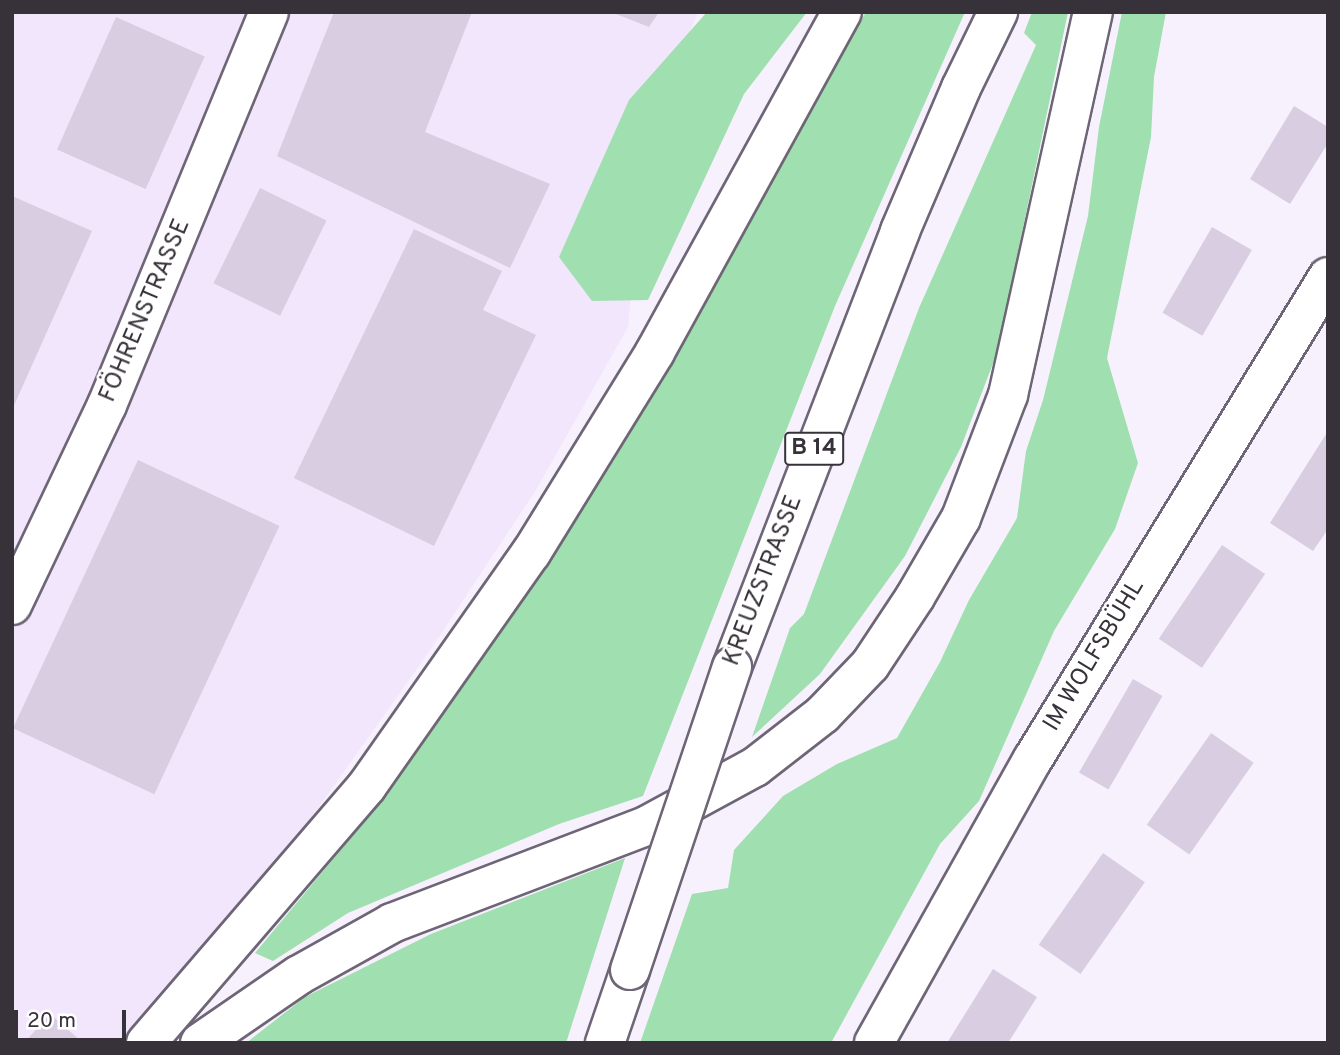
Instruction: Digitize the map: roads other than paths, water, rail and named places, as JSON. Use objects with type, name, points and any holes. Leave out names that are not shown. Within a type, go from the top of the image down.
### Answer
[{"type":"main road","name":"FÖHRENSTRASSE","points":[[12,605],[107,405],[269,12]]},
{"type":"main road","points":[[146,1043],[367,786],[531,553],[655,352],[842,12]]},
{"type":"main road","name":"KREUZSTRASSE","points":[[606,1043],[732,667],[900,231],[961,88],[998,12]]},
{"type":"main road","points":[[200,1043],[299,975],[392,923],[648,825],[755,767],[823,714],[870,665],[915,597],[961,518],[1008,396],[1093,12]]},
{"type":"main road","name":"IM WOLFSBÜHL","points":[[874,1043],[1033,759],[1328,277]]}]
